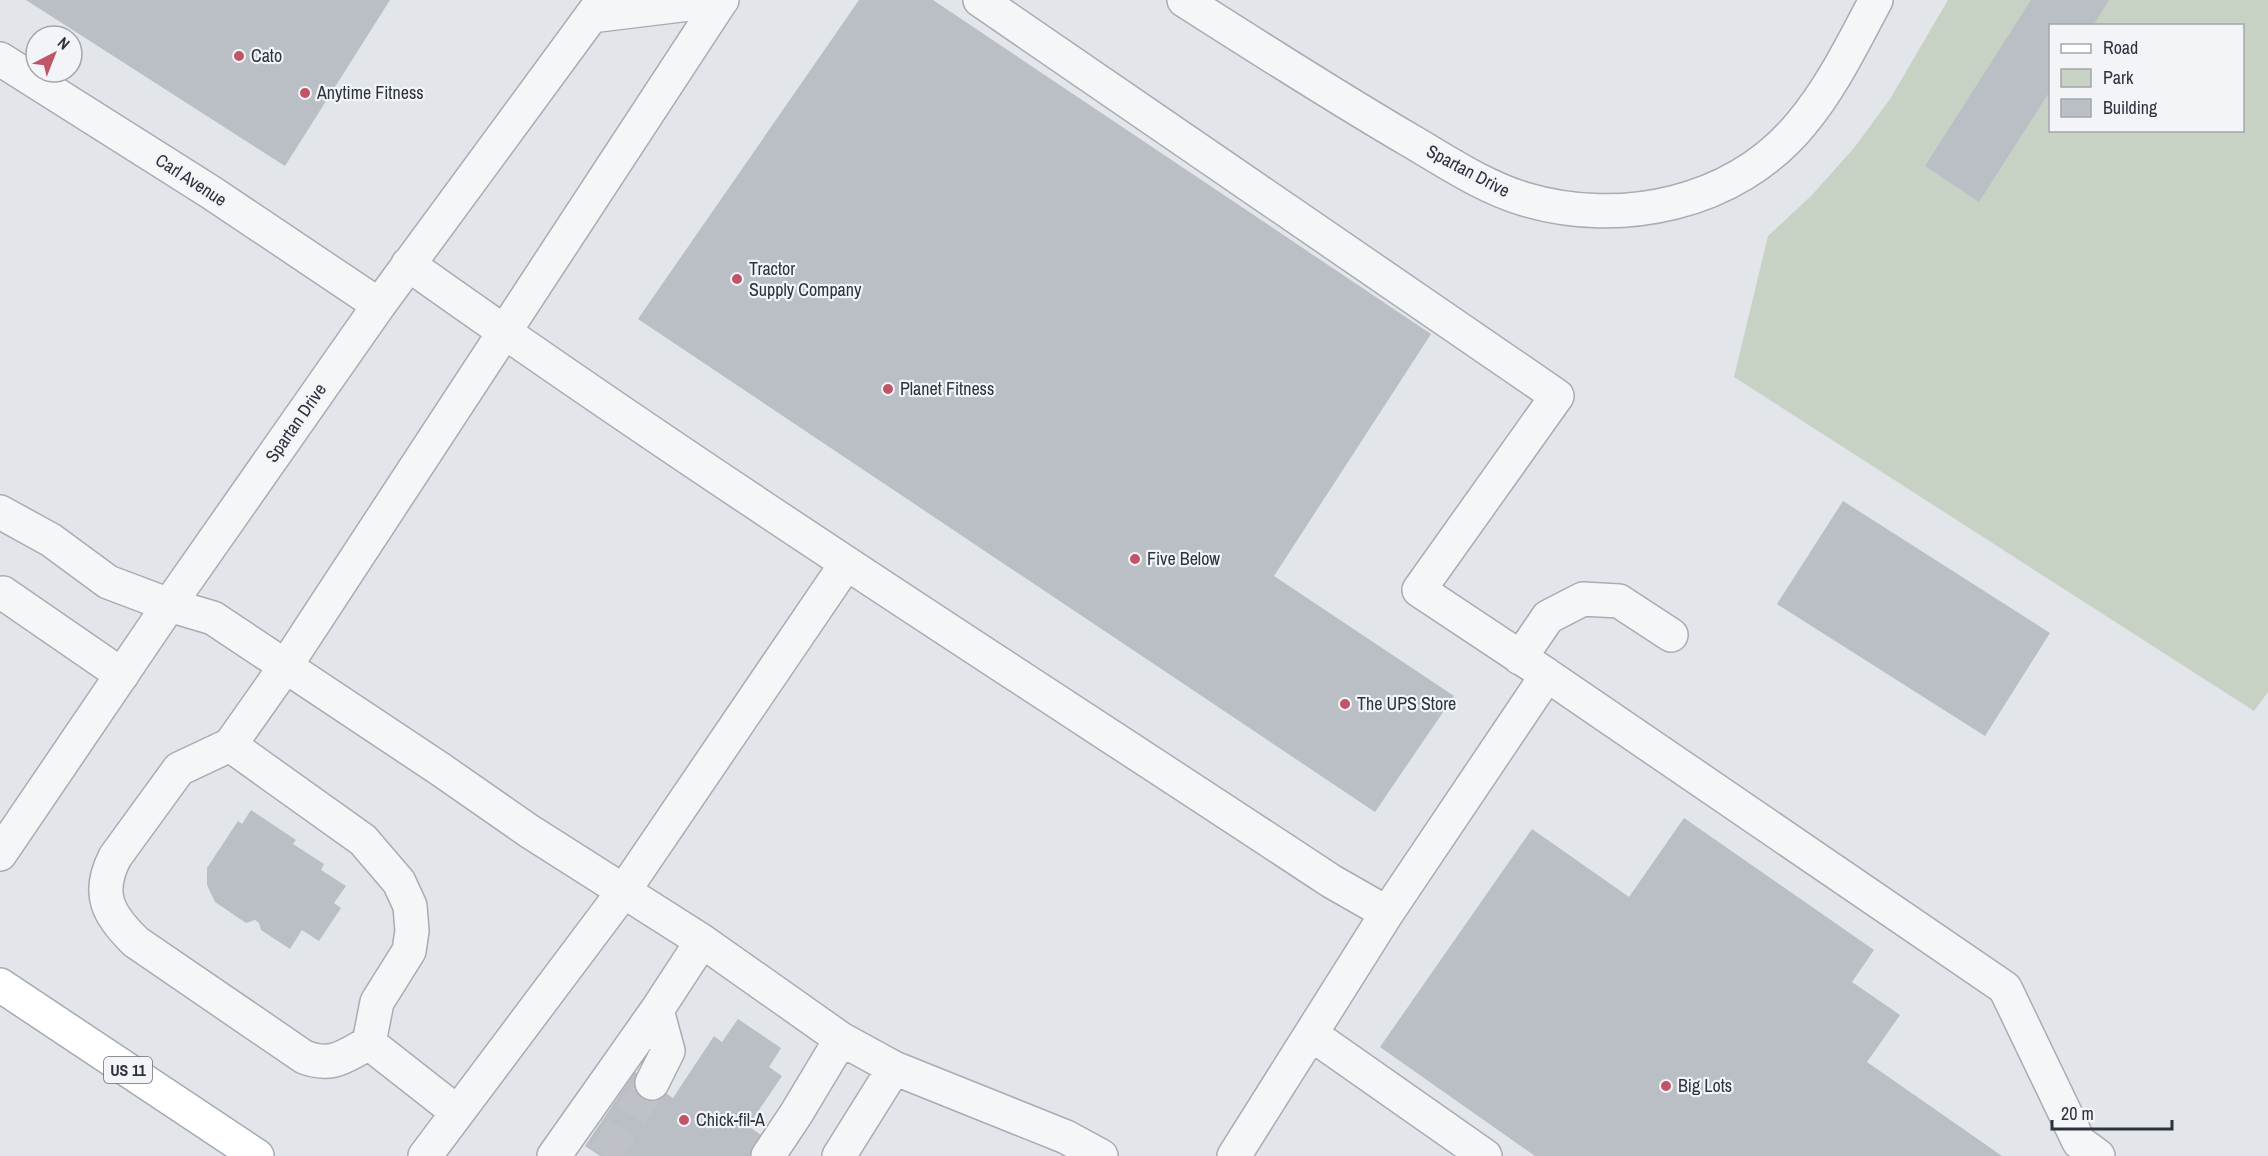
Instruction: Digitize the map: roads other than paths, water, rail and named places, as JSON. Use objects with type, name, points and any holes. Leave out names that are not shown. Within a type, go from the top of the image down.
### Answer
[{"type":"main road","name":"US 11","points":[[0,985],[257,1156]]},
{"type":"street","points":[[597,8],[722,0]]},
{"type":"street","points":[[230,745],[363,840],[399,882],[410,906],[412,931],[409,951],[377,1002],[369,1042],[335,1061],[316,1061],[304,1057],[136,942],[116,923],[108,904],[105,888],[108,871],[115,857],[179,769],[230,745],[285,667],[722,0]]},
{"type":"street","points":[[980,0],[1557,396],[1419,590],[2005,988],[2082,1152]]},
{"type":"street","name":"Spartan Drive","points":[[1184,0],[1352,106],[1484,183],[1524,199],[1575,209],[1617,211],[1670,205],[1720,188],[1764,161],[1800,125],[1831,84],[1876,0]]},
{"type":"street","name":"Spartan Drive","points":[[0,854],[169,605],[379,305],[597,8]]},
{"type":"street","name":"Carl Avenue","points":[[0,58],[212,193],[379,305]]},
{"type":"street","points":[[408,264],[504,332],[846,564],[1331,881],[1387,913]]},
{"type":"street","points":[[0,512],[51,540],[108,582],[169,605],[213,618],[529,831],[702,941],[841,1039],[894,1068],[1066,1137],[1101,1156]]},
{"type":"street","points":[[425,1156],[623,892],[846,564]]},
{"type":"street","points":[[3,593],[122,675]]},
{"type":"street","points":[[1234,1156],[1387,913],[1534,667],[1548,617],[1583,599],[1619,601],[1671,635]]},
{"type":"street","points":[[554,1156],[657,1010],[702,941]]},
{"type":"street","points":[[652,1083],[668,1051],[657,1010]]},
{"type":"street","points":[[1311,1034],[1485,1156]]},
{"type":"street","points":[[768,1156],[841,1039]]},
{"type":"street","points":[[369,1042],[457,1112]]},
{"type":"street","points":[[839,1156],[894,1068]]},
{"type":"tunnel","points":[[604,1156],[652,1083]]},
{"type":"place","name":"Cato","points":[[239,56]]},
{"type":"place","name":"Anytime Fitness","points":[[305,93]]},
{"type":"place","name":"Tractor Supply Company","points":[[737,279]]},
{"type":"place","name":"Planet Fitness","points":[[888,389]]},
{"type":"place","name":"Five Below","points":[[1135,559]]},
{"type":"place","name":"The UPS Store","points":[[1345,704]]},
{"type":"place","name":"Big Lots","points":[[1666,1086]]},
{"type":"place","name":"Chick-fil-A","points":[[684,1120]]}]
